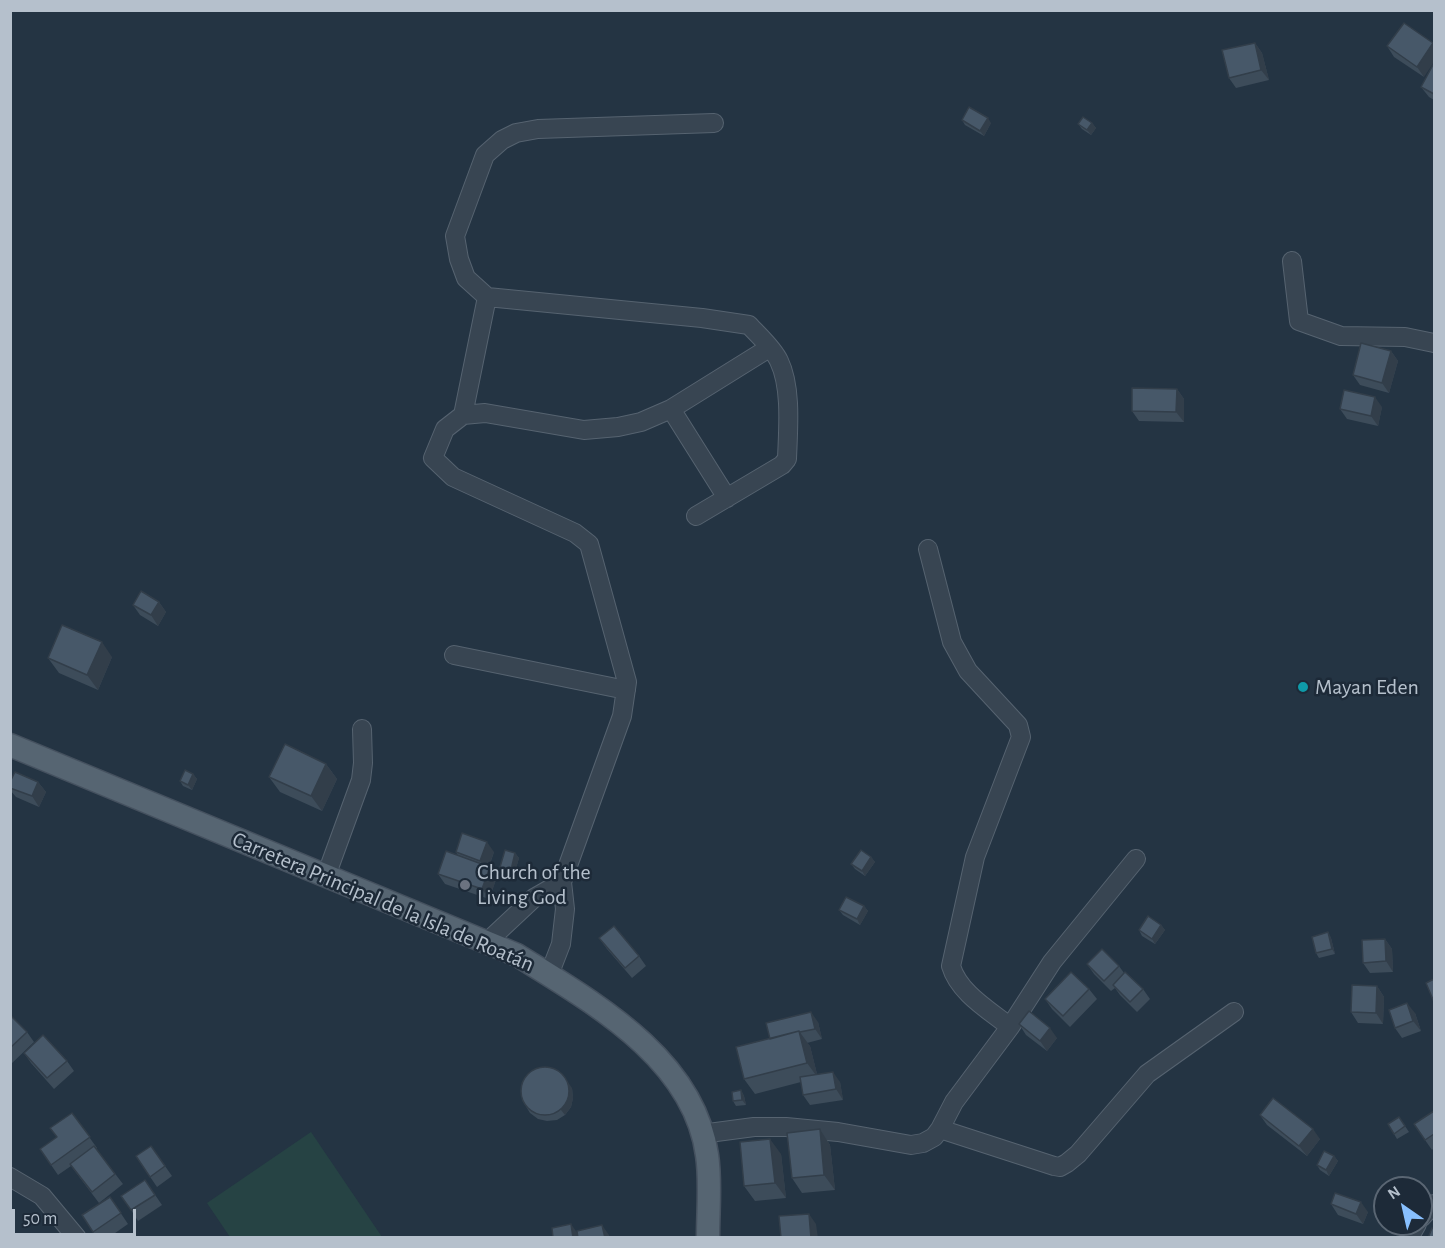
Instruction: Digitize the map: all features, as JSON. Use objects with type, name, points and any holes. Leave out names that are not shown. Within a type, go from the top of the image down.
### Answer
[{"type":"main road","name":"Carretera Principal de la Isla de Roatán","points":[[10,745],[517,955],[592,1002],[640,1040],[677,1081],[696,1115],[707,1155],[708,1238]]},
{"type":"street","points":[[696,516],[782,465],[788,459],[789,400],[779,362],[769,348],[749,325],[702,318],[487,297],[466,278],[459,259],[455,236],[485,155],[501,140],[516,133],[538,129],[714,123]]},
{"type":"street","points":[[1292,261],[1299,321],[1341,336],[1405,337],[1434,343]]},
{"type":"street","points":[[463,415],[487,297]]},
{"type":"street","points":[[549,975],[561,944],[566,909],[562,882],[622,716],[627,682],[589,544],[575,533],[453,477],[433,458],[445,429],[463,415],[485,413],[584,429],[618,427],[641,422],[671,409],[769,348]]},
{"type":"street","points":[[671,409],[727,498]]},
{"type":"street","points":[[928,549],[952,642],[968,671],[1018,725],[1021,737],[975,856],[951,966],[955,979],[962,988],[1010,1027]]},
{"type":"street","points":[[454,655],[626,690]]},
{"type":"street","points":[[326,876],[361,780],[362,729]]},
{"type":"street","points":[[701,1134],[754,1127],[786,1127],[838,1132],[911,1145],[923,1143],[934,1137],[959,1096],[1010,1027],[1052,962],[1136,859]]},
{"type":"street","points":[[487,942],[534,898],[562,882]]},
{"type":"street","points":[[940,1129],[1060,1167],[1078,1154],[1147,1074],[1234,1012]]},
{"type":"street","points":[[11,1178],[42,1196],[77,1238]]},
{"type":"green space","points":[[311,1132],[382,1237],[230,1237],[207,1203]]},
{"type":"building","points":[[1404,23],[1433,43],[1417,67],[1387,46]]},
{"type":"building","points":[[1255,43],[1261,70],[1229,78],[1222,50]]},
{"type":"building","points":[[1434,63],[1434,94],[1421,87]]},
{"type":"building","points":[[969,107],[988,118],[980,131],[962,120]]},
{"type":"building","points":[[1083,117],[1092,123],[1087,130],[1078,124]]},
{"type":"building","points":[[1361,343],[1391,351],[1382,383],[1353,375]]},
{"type":"building","points":[[1132,388],[1177,389],[1176,412],[1132,411]]},
{"type":"building","points":[[1344,390],[1375,397],[1371,416],[1340,409]]},
{"type":"building","points":[[141,591],[159,602],[151,615],[133,605]]},
{"type":"building","points":[[62,625],[102,642],[87,675],[48,658]]},
{"type":"building","points":[[285,744],[326,764],[311,796],[269,777]]},
{"type":"building","points":[[185,770],[193,774],[188,785],[180,781]]},
{"type":"building","points":[[15,772],[38,782],[32,796],[10,788]]},
{"type":"building","points":[[462,833],[487,842],[480,861],[456,852]]},
{"type":"building","points":[[505,850],[515,853],[511,870],[500,867]]},
{"type":"building","points":[[861,850],[871,857],[862,871],[851,864]]},
{"type":"building","points":[[446,851],[490,867],[482,889],[438,874]]},
{"type":"building","points":[[846,897],[864,906],[857,919],[839,910]]},
{"type":"building","points":[[1148,916],[1161,925],[1152,939],[1139,930]]},
{"type":"building","points":[[614,926],[639,956],[625,968],[599,938]]},
{"type":"building","points":[[1328,932],[1332,949],[1316,953],[1312,937]]},
{"type":"building","points":[[1385,939],[1386,961],[1363,963],[1362,940]]},
{"type":"building","points":[[1102,949],[1119,966],[1104,981],[1087,964]]},
{"type":"building","points":[[1071,972],[1089,989],[1063,1016],[1045,999]]},
{"type":"building","points":[[1125,972],[1143,989],[1130,1002],[1113,985]]},
{"type":"building","points":[[1434,979],[1434,1002],[1426,983]]},
{"type":"building","points":[[1352,985],[1377,986],[1376,1013],[1351,1012]]},
{"type":"building","points":[[1407,1003],[1413,1021],[1395,1028],[1389,1010]]},
{"type":"building","points":[[1029,1011],[1050,1028],[1040,1041],[1019,1024]]},
{"type":"building","points":[[811,1012],[815,1029],[770,1039],[766,1023]]},
{"type":"building","points":[[10,1015],[27,1032],[10,1048]]},
{"type":"building","points":[[799,1031],[807,1063],[744,1079],[736,1047]]},
{"type":"building","points":[[43,1035],[67,1061],[47,1078],[24,1053]]},
{"type":"building","points":[[540,1067],[550,1067],[565,1077],[569,1091],[565,1105],[559,1111],[550,1115],[540,1115],[525,1105],[521,1096],[521,1086],[531,1071]]},
{"type":"building","points":[[833,1072],[836,1089],[803,1095],[800,1077]]},
{"type":"building","points":[[741,1090],[742,1100],[733,1101],[732,1092]]},
{"type":"building","points":[[1273,1098],[1313,1129],[1299,1146],[1260,1115]]},
{"type":"building","points":[[1434,1111],[1434,1134],[1425,1140],[1414,1124]]},
{"type":"building","points":[[72,1113],[90,1137],[51,1165],[40,1149],[57,1137],[50,1128]]},
{"type":"building","points":[[1399,1117],[1405,1126],[1394,1134],[1388,1124]]},
{"type":"building","points":[[820,1129],[824,1175],[792,1178],[787,1133]]},
{"type":"building","points":[[770,1139],[775,1183],[744,1186],[740,1142]]},
{"type":"building","points":[[94,1146],[115,1174],[92,1192],[70,1164]]},
{"type":"building","points":[[151,1146],[165,1166],[150,1177],[136,1156]]},
{"type":"building","points":[[1324,1151],[1334,1156],[1326,1170],[1317,1165]]},
{"type":"building","points":[[145,1180],[155,1195],[131,1210],[121,1196]]},
{"type":"building","points":[[1335,1193],[1361,1202],[1356,1214],[1331,1204]]},
{"type":"building","points":[[110,1197],[121,1213],[93,1232],[82,1215]]},
{"type":"building","points":[[809,1214],[811,1238],[781,1238],[779,1216]]},
{"type":"building","points":[[571,1224],[573,1238],[553,1238],[552,1228]]},
{"type":"building","points":[[602,1225],[605,1238],[578,1238],[577,1231]]},
{"type":"place","name":"Mayan Eden","points":[[1303,687]]},
{"type":"place","name":"Church of the Living God","points":[[465,885]]}]
